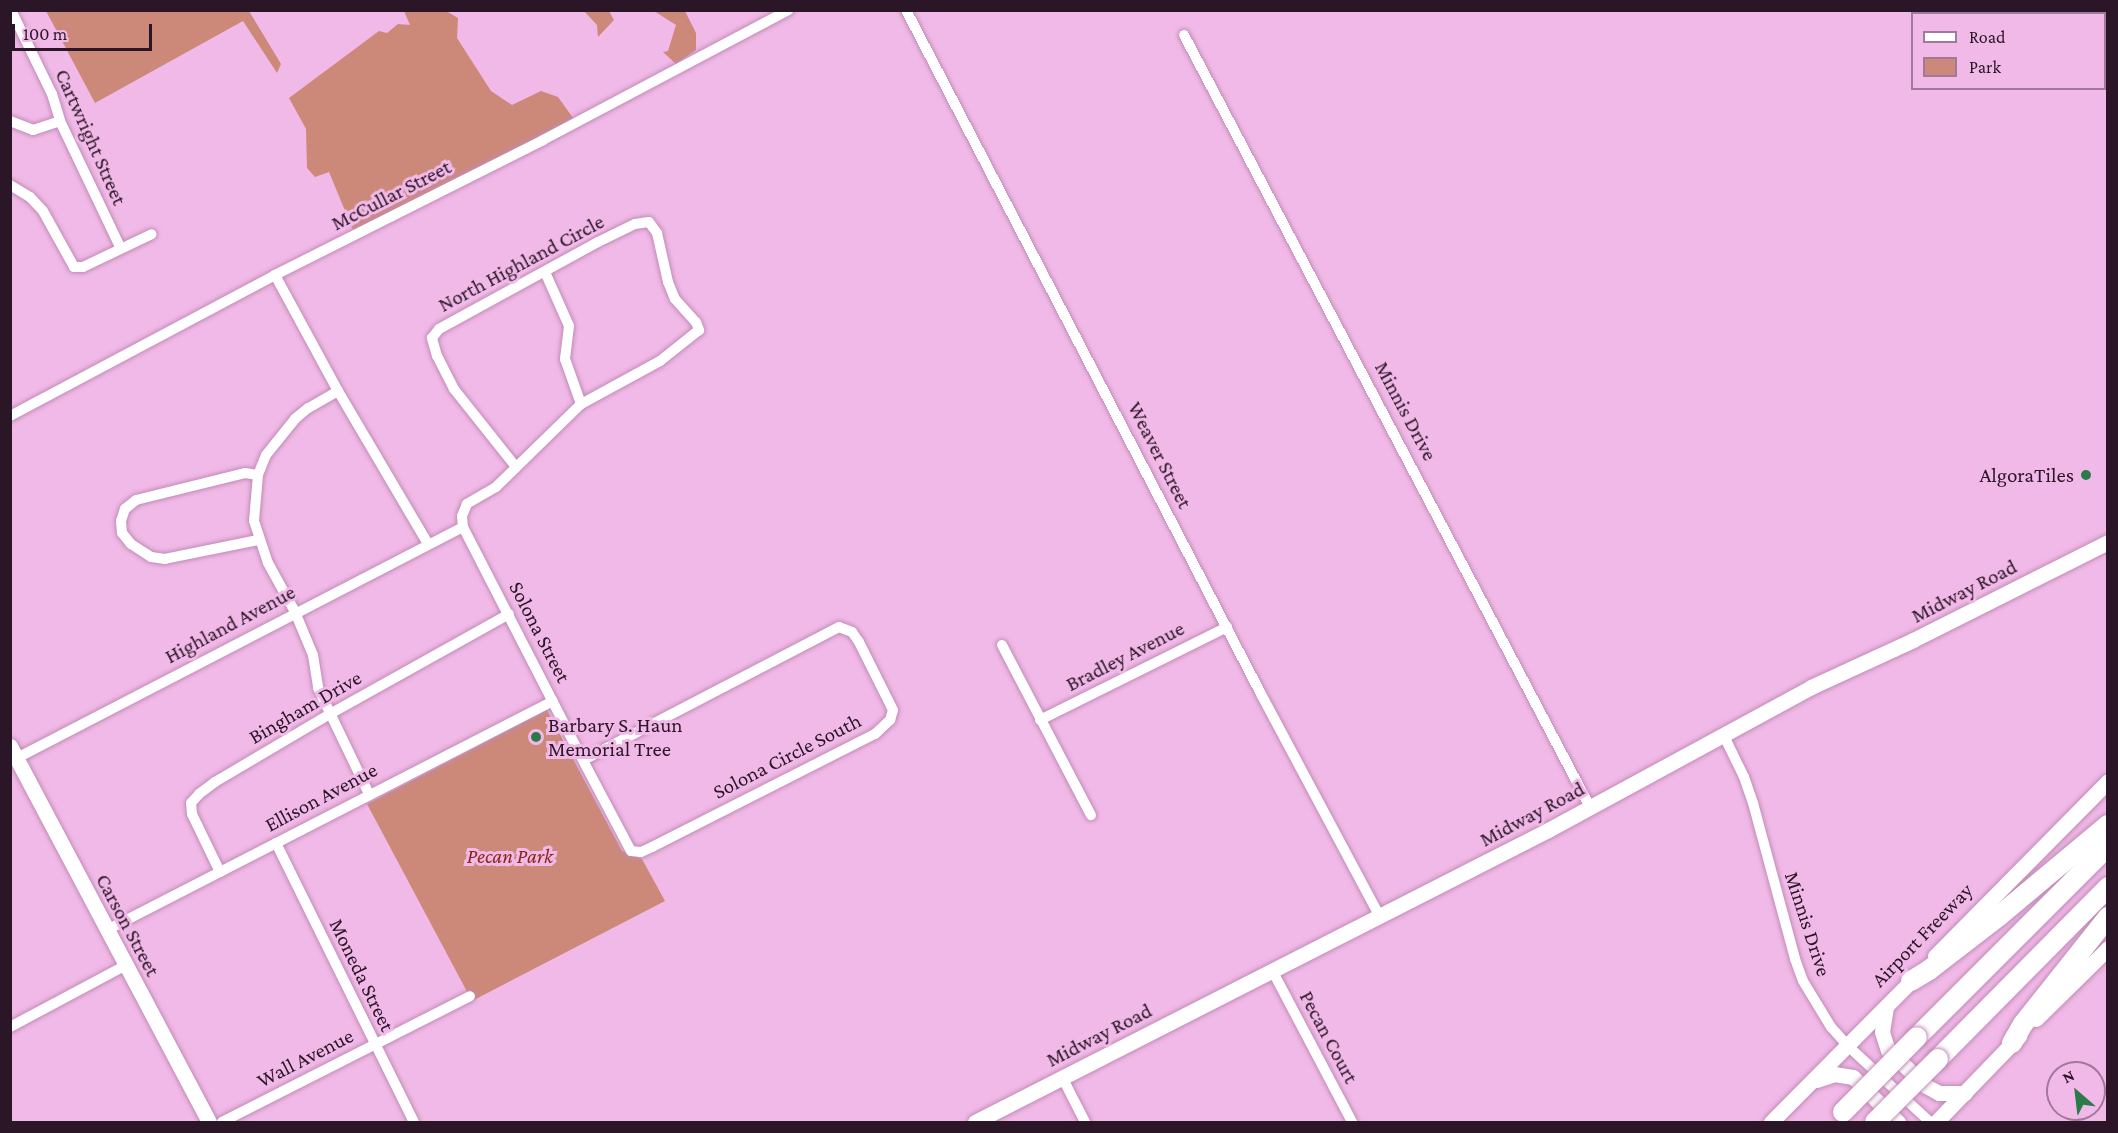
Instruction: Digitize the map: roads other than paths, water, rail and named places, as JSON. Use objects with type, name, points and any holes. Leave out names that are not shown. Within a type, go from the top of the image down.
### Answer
[{"type":"highway","points":[[1911,981],[1929,970],[1999,916],[2108,825]]},
{"type":"highway","points":[[1838,1117],[2108,846]]},
{"type":"highway","points":[[1875,1122],[2108,887]]},
{"type":"highway","points":[[2012,1043],[2023,1024],[2108,917]]},
{"type":"main road","name":"Midway Road","points":[[975,1122],[1380,917],[1590,807],[1811,687],[1913,640],[2108,542]]},
{"type":"main road","name":"Carson Street","points":[[14,752],[209,1122]]},
{"type":"main road","name":"Airport Freeway","points":[[1771,1122],[2108,781]]},
{"type":"main road","points":[[1936,1122],[2108,948]]},
{"type":"main road","points":[[1886,1007],[1882,1032],[1888,1050],[1926,1086],[1939,1093],[1965,1092]]},
{"type":"main road","points":[[1809,1084],[1834,1074],[1853,1077],[1898,1122]]},
{"type":"street","name":"Cartwright Street","points":[[11,10],[52,94],[60,121],[120,248]]},
{"type":"street","name":"McCullar Street","points":[[10,416],[275,275],[543,140],[789,10]]},
{"type":"street","name":"Weaver Street","points":[[906,10],[1380,917]]},
{"type":"street","name":"Minnis Drive","points":[[1184,35],[1590,807]]},
{"type":"street","points":[[10,121],[33,130],[60,121]]},
{"type":"street","points":[[10,185],[30,197],[43,211],[74,267],[83,267],[152,234]]},
{"type":"street","name":"North Highland Circle","points":[[516,467],[454,388],[437,356],[432,338],[439,329],[598,243],[644,221],[654,226],[657,233],[668,282],[675,299],[696,322],[699,330],[660,360],[580,404]]},
{"type":"street","points":[[464,527],[462,516],[467,504],[496,487],[580,404],[565,359],[569,326],[545,272]]},
{"type":"street","points":[[275,275],[338,391],[428,544]]},
{"type":"street","points":[[338,391],[295,419],[266,455],[258,475],[254,521],[258,540],[295,612],[313,655],[318,688],[369,794]]},
{"type":"street","points":[[258,475],[245,473],[136,500],[125,509],[121,521],[122,533],[131,544],[151,557],[165,560],[258,540]]},
{"type":"street","name":"Highland Avenue","points":[[14,752],[464,527]]},
{"type":"street","name":"Solona Street","points":[[464,527],[630,851]]},
{"type":"street","name":"Bingham Drive","points":[[220,872],[197,826],[192,803],[215,782],[330,714],[509,614]]},
{"type":"street","name":"Solona Circle South","points":[[583,760],[839,627],[852,632],[889,698],[892,716],[884,727],[652,848],[641,852],[630,851]]},
{"type":"street","name":"Bradley Avenue","points":[[1040,720],[1227,627]]},
{"type":"street","points":[[1002,645],[1090,815]]},
{"type":"street","name":"Ellison Avenue","points":[[107,930],[553,701]]},
{"type":"street","name":"Minnis Drive","points":[[1723,734],[1744,777],[1753,803],[1803,981],[1831,1027],[1848,1046],[1930,1122]]},
{"type":"street","name":"Moneda Street","points":[[276,843],[414,1122]]},
{"type":"street","points":[[10,1027],[126,965]]},
{"type":"street","name":"Pecan Court","points":[[1272,970],[1352,1122]]},
{"type":"street","name":"Wall Avenue","points":[[222,1122],[470,996]]},
{"type":"street","points":[[1062,1077],[1085,1122]]},
{"type":"place","name":"AlgoraTiles","points":[[2086,475]]},
{"type":"place","name":"Barbary S. Haun Memorial Tree","points":[[536,737]]},
{"type":"park label","name":"Pecan Park","points":[[510,856]]}]
